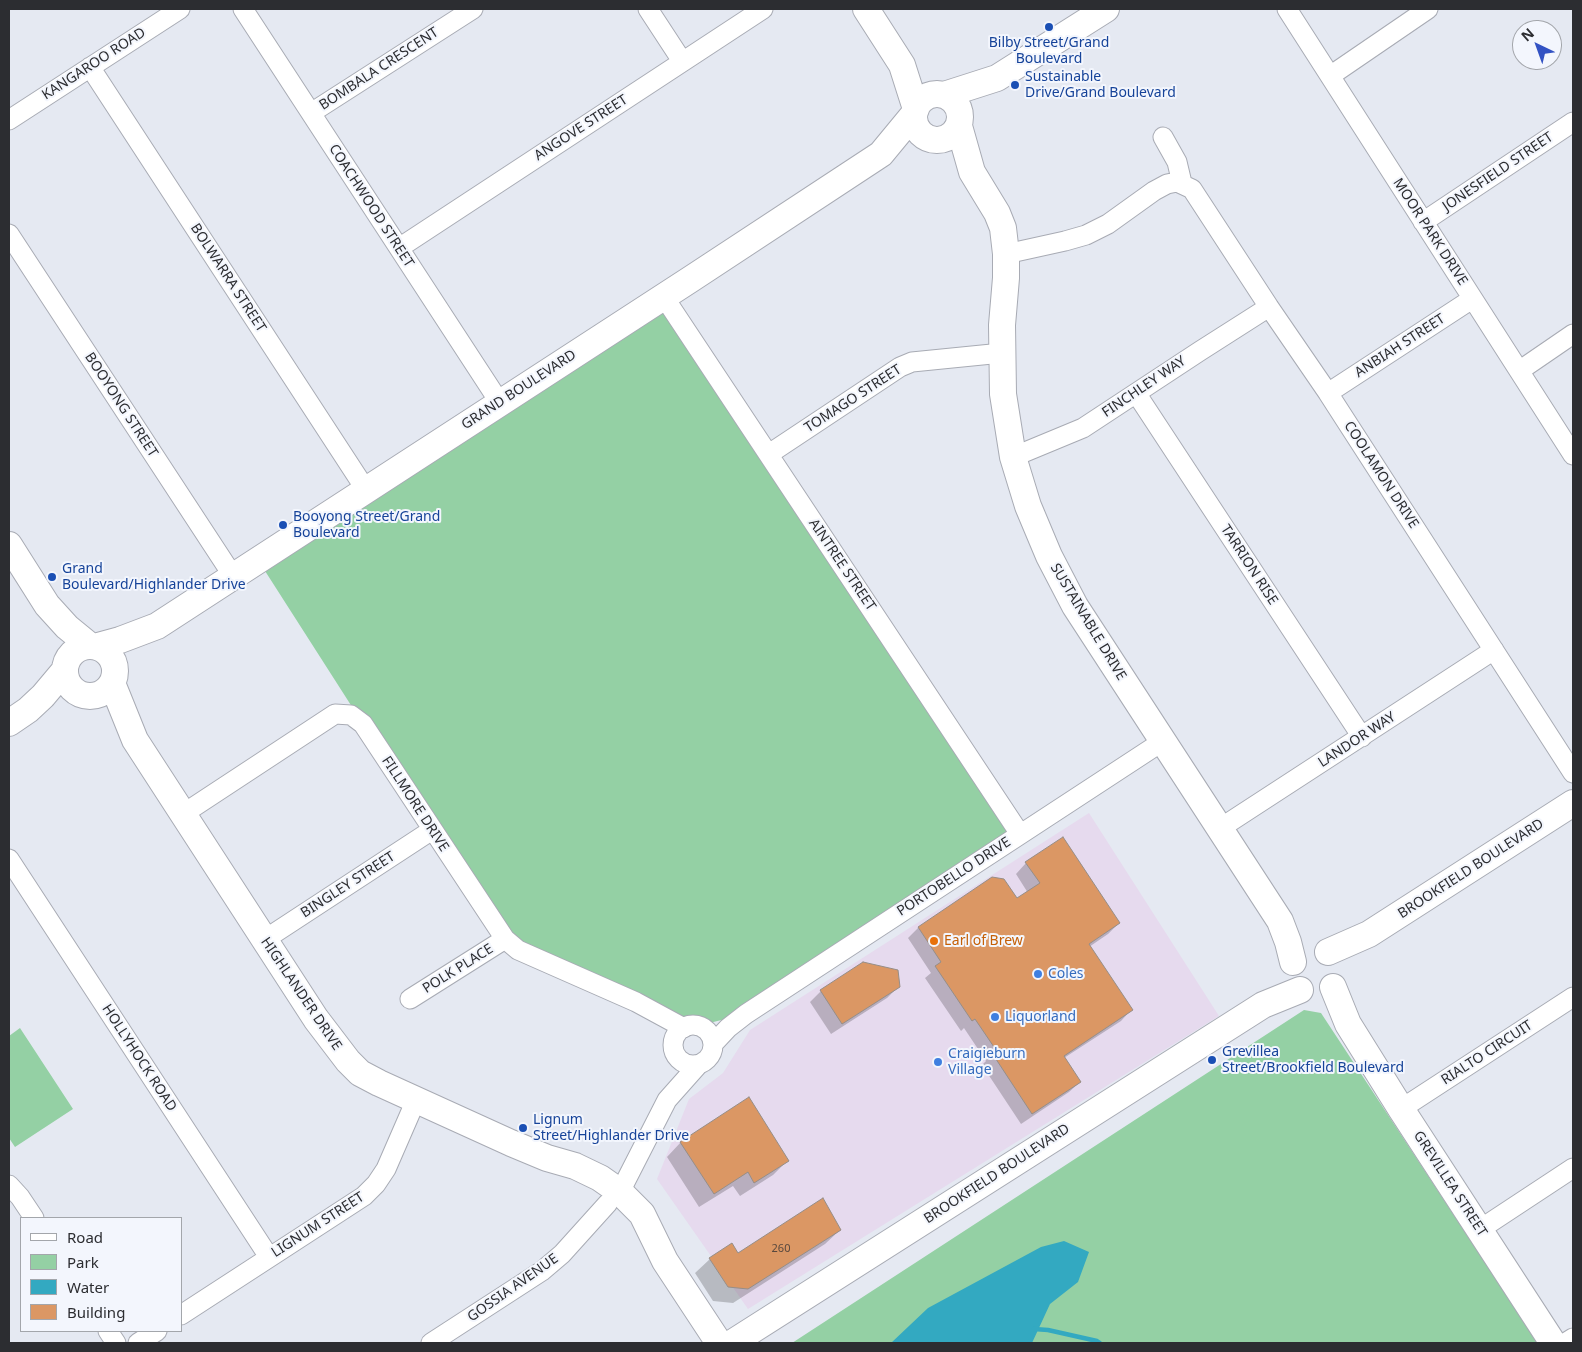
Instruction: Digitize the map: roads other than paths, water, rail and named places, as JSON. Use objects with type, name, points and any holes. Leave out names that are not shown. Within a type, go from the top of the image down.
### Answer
[{"type":"street","name":"KANGAROO ROAD","points":[[9,120],[180,9]]},
{"type":"street","name":"COACHWOOD STREET","points":[[243,9],[500,403]]},
{"type":"street","name":"BOMBALA CRESCENT","points":[[311,113],[473,9]]},
{"type":"street","points":[[648,9],[682,62]]},
{"type":"street","name":"ANGOVE STREET","points":[[399,248],[764,9]]},
{"type":"street","points":[[866,9],[928,103]]},
{"type":"street","name":"MOOR PARK DRIVE","points":[[1287,9],[1573,454]]},
{"type":"street","points":[[1330,76],[1428,9]]},
{"type":"street","points":[[997,78],[949,137],[942,140],[932,140],[922,135],[917,129],[914,122],[928,103],[997,78],[1096,12]]},
{"type":"street","name":"BOLWARRA STREET","points":[[90,67],[366,490]]},
{"type":"street","points":[[928,103],[951,99],[960,112],[959,123]]},
{"type":"street","name":"GRAND BOULEVARD","points":[[93,646],[120,640],[157,626],[664,297],[881,154],[928,103]]},
{"type":"street","name":"JONESFIELD STREET","points":[[1423,222],[1573,122]]},
{"type":"street","name":"SUSTAINABLE DRIVE","points":[[959,123],[972,172],[1003,228],[1006,254],[1002,324],[1003,394],[1013,456],[1028,506],[1049,556],[1075,606],[1280,921],[1288,942],[1314,972]]},
{"type":"street","points":[[1006,254],[1086,235],[1108,224],[1162,186],[1182,183],[1178,162],[1163,137]]},
{"type":"street","name":"GRAND BOULEVARD","points":[[881,154],[932,140]]},
{"type":"street","name":"SUSTAINABLE DRIVE","points":[[932,140],[952,154],[972,172]]},
{"type":"street","name":"COOLAMON DRIVE","points":[[1182,183],[1196,194],[1269,307],[1328,393],[1573,773]]},
{"type":"street","name":"BOOYONG STREET","points":[[9,234],[233,576]]},
{"type":"street","name":"AINTREE STREET","points":[[664,297],[1020,834]]},
{"type":"street","name":"ANBIAH STREET","points":[[1328,393],[1472,299]]},
{"type":"street","name":"FINCHLEY WAY","points":[[1013,456],[1083,428],[1269,307]]},
{"type":"street","points":[[1519,371],[1573,334]]},
{"type":"street","name":"TOMAGO STREET","points":[[768,454],[900,367],[912,362],[1002,353]]},
{"type":"street","name":"TARRION RISE","points":[[1136,392],[1362,737]]},
{"type":"street","points":[[9,545],[47,605],[67,627],[93,646],[110,655],[115,670],[113,680],[108,689],[102,693],[67,698],[18,716]]},
{"type":"street","points":[[47,605],[57,631],[65,666],[65,678],[73,690],[89,696]]},
{"type":"street","name":"GRAND BOULEVARD","points":[[113,680],[130,654],[157,626]]},
{"type":"street","points":[[18,716],[55,683],[74,650],[93,646]]},
{"type":"street","name":"LANDOR WAY","points":[[1219,829],[1494,650]]},
{"type":"street","name":"HIGHLANDER DRIVE","points":[[113,680],[135,740],[316,1020],[348,1062],[360,1073],[379,1083],[547,1158],[581,1182],[614,1198],[665,1261],[719,1343]]},
{"type":"street","name":"HIGHLANDER DRIVE","points":[[89,696],[135,740]]},
{"type":"street","name":"FILLMORE DRIVE","points":[[183,814],[335,714],[351,715],[363,724],[506,939],[518,950],[690,1027]]},
{"type":"street","name":"PORTOBELLO DRIVE","points":[[713,1044],[728,1028],[746,1014],[1163,741]]},
{"type":"street","name":"BROOKFIELD BOULEVARD","points":[[732,1343],[1263,1005],[1369,934],[1573,803]]},
{"type":"street","name":"BINGLEY STREET","points":[[264,940],[432,830]]},
{"type":"street","name":"HOLLYHOCK ROAD","points":[[9,859],[269,1258]]},
{"type":"street","name":"POLK PLACE","points":[[410,999],[506,939]]},
{"type":"street","name":"GREVILLEA STREET","points":[[1314,972],[1553,1343]]},
{"type":"street","name":"RIALTO CIRCUIT","points":[[1401,1109],[1573,997]]},
{"type":"street","points":[[636,1002],[657,1022],[675,1050],[680,1061],[686,1064],[693,1065],[705,1061],[713,1050],[712,1038],[703,1028],[690,1027],[678,1032],[675,1050],[668,1100]]},
{"type":"street","name":"PORTOBELLO DRIVE","points":[[690,1027],[746,1014]]},
{"type":"street","points":[[614,1198],[668,1100],[699,1064]]},
{"type":"street","name":"LIGNUM STREET","points":[[182,1314],[364,1196],[376,1184],[386,1169],[416,1100]]},
{"type":"street","points":[[1479,1230],[1573,1168]]},
{"type":"street","points":[[9,1185],[33,1217]]},
{"type":"street","name":"GOSSIA AVENUE","points":[[431,1343],[542,1271],[562,1254],[614,1198]]},
{"type":"street","points":[[109,1332],[116,1343]]},
{"type":"street","points":[[138,1343],[155,1332]]},
{"type":"street","points":[[1565,1343],[1573,1338]]},
{"type":"water","points":[[1064,1241],[1089,1252],[1078,1282],[1050,1304],[1032,1343],[891,1343],[928,1308],[1041,1247]]},
{"type":"waterway","points":[[1034,1329],[1048,1330],[1100,1343]]},
{"type":"place","name":"Bilby Street/Grand Boulevard","points":[[1049,27]]},
{"type":"place","name":"Sustainable Drive/Grand Boulevard","points":[[1015,85]]},
{"type":"place","name":"Booyong Street/Grand Boulevard","points":[[283,525]]},
{"type":"place","name":"Grand Boulevard/Highlander Drive","points":[[52,577]]},
{"type":"place","name":"Earl of Brew","points":[[934,941]]},
{"type":"place","name":"Coles","points":[[1038,974]]},
{"type":"place","name":"Liquorland","points":[[995,1017]]},
{"type":"place","name":"Grevillea Street/Brookfield Boulevard","points":[[1212,1060]]},
{"type":"place","name":"Craigieburn Village","points":[[938,1062]]},
{"type":"place","name":"Lignum Street/Highlander Drive","points":[[523,1128]]}]
